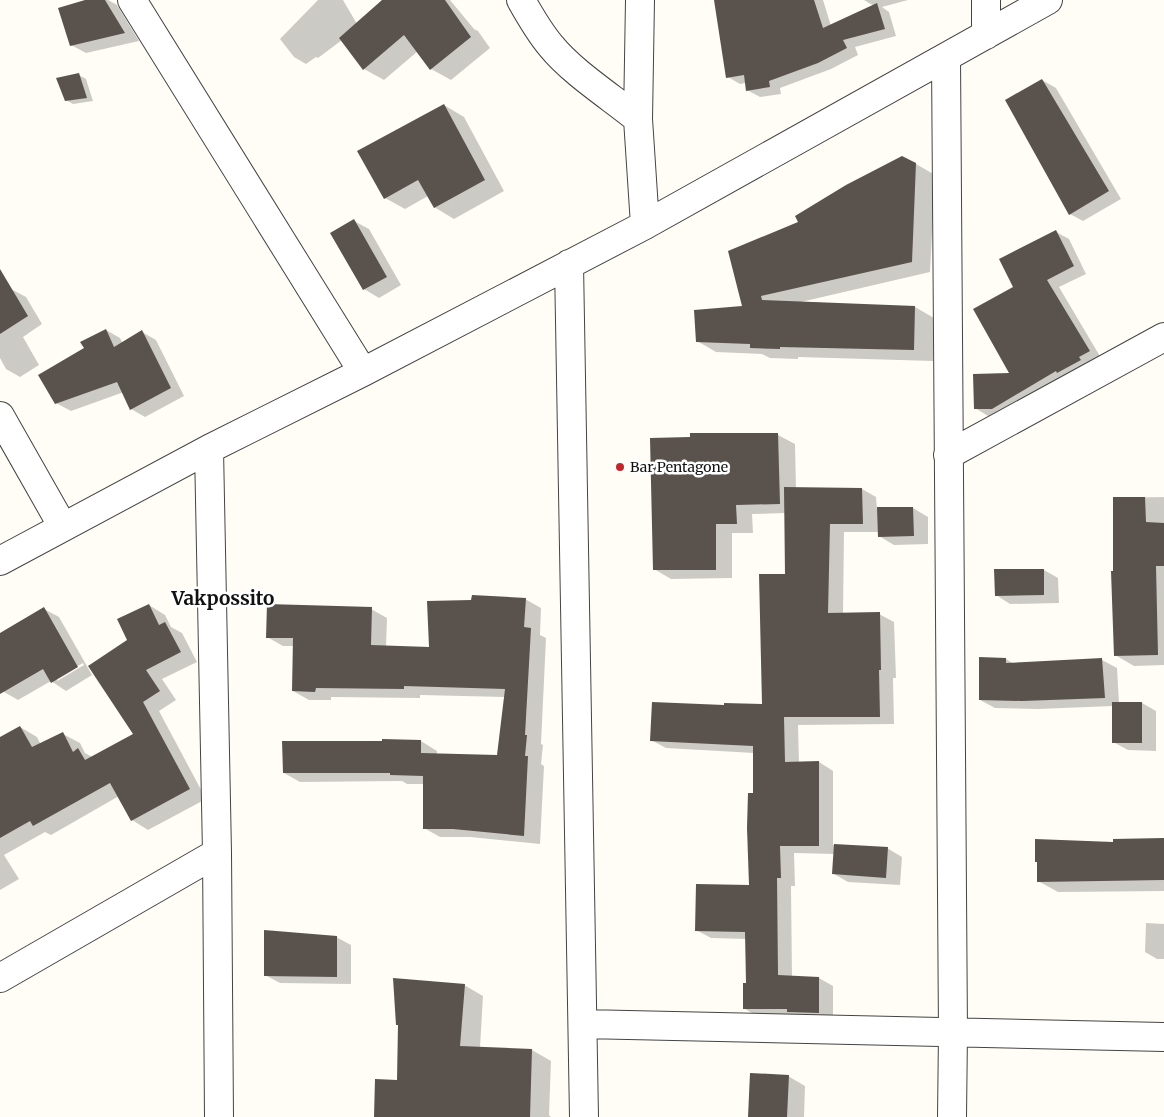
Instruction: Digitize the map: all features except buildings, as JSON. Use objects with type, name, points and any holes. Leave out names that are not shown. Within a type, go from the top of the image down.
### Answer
[{"type":"street","points":[[132,0],[363,372]]},
{"type":"street","points":[[521,0],[552,47],[567,62],[638,118]]},
{"type":"street","points":[[640,0],[638,118],[644,225]]},
{"type":"street","points":[[986,0],[986,35]]},
{"type":"street","points":[[0,561],[209,449],[363,372],[644,225],[1048,0]]},
{"type":"street","points":[[946,58],[952,1117]]},
{"type":"street","points":[[570,264],[584,1117]]},
{"type":"street","points":[[948,455],[1164,337]]},
{"type":"street","points":[[0,416],[63,527]]},
{"type":"street","points":[[209,449],[217,853],[219,1117]]},
{"type":"street","points":[[0,978],[217,853]]},
{"type":"street","points":[[583,1024],[1164,1036]]},
{"type":"place","name":"Bar Pentagone","points":[[620,467]]},
{"type":"district","name":"Vakpossito","points":[[223,598]]}]
